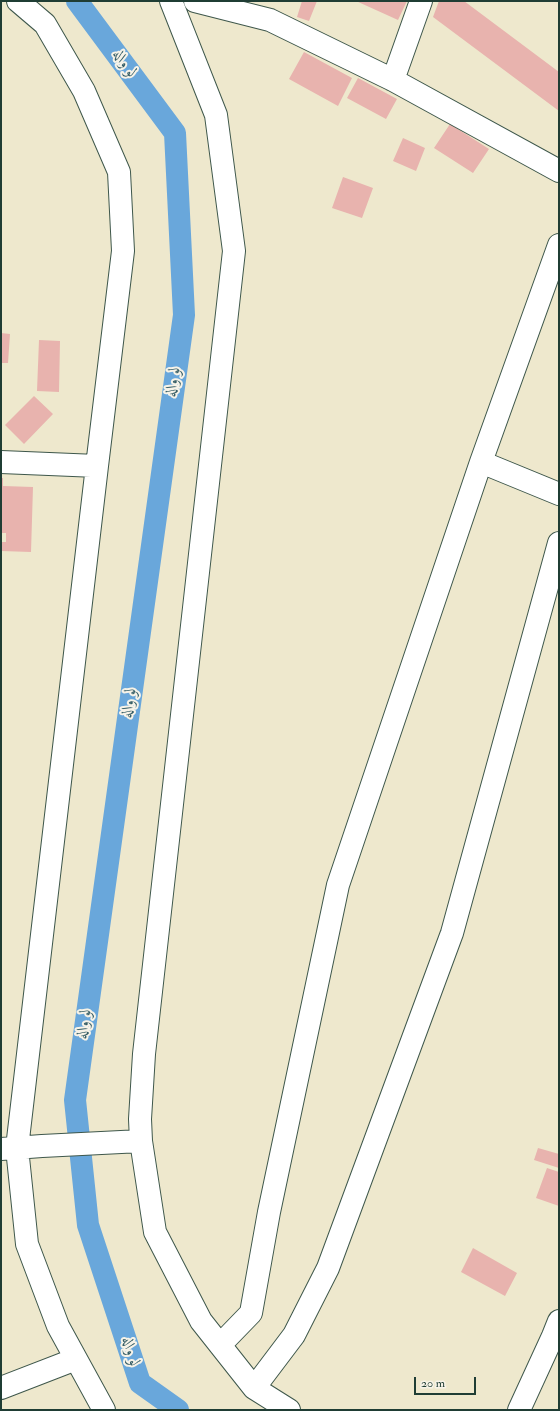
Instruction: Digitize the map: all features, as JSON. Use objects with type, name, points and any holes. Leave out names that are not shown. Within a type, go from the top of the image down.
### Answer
[{"type":"street","points":[[18,1],[45,24],[84,91],[119,172],[123,251],[38,975],[9,1148],[27,1244],[58,1326],[104,1410]]},
{"type":"street","points":[[172,1],[216,115],[234,251],[144,1054],[140,1119],[133,1142],[155,1232],[201,1320],[254,1388],[289,1410]]},
{"type":"street","points":[[195,1],[270,20],[393,80],[559,171]]},
{"type":"street","points":[[393,80],[421,1]]},
{"type":"street","points":[[220,1345],[250,1314],[269,1212],[338,885],[481,462],[559,245]]},
{"type":"street","points":[[1,462],[97,466]]},
{"type":"street","points":[[481,462],[559,494]]},
{"type":"street","points":[[254,1388],[294,1335],[328,1268],[452,933],[559,543]]},
{"type":"street","points":[[9,1148],[133,1142]]},
{"type":"street","points":[[519,1410],[559,1322]]},
{"type":"street","points":[[1,1388],[76,1359]]},
{"type":"building","points":[[302,1],[317,1],[309,21],[297,17]]},
{"type":"building","points":[[356,1],[407,1],[398,20]]},
{"type":"building","points":[[439,1],[464,1],[559,72],[559,111],[433,17]]},
{"type":"building","points":[[304,52],[352,78],[338,106],[289,79]]},
{"type":"building","points":[[358,78],[397,99],[386,119],[347,98]]},
{"type":"building","points":[[450,124],[489,149],[473,173],[434,148]]},
{"type":"building","points":[[403,138],[425,148],[416,171],[393,161]]},
{"type":"building","points":[[343,177],[373,188],[362,218],[332,208]]},
{"type":"building","points":[[1,333],[10,334],[8,363],[1,363]]},
{"type":"building","points":[[39,340],[60,341],[59,392],[37,391]]},
{"type":"building","points":[[34,396],[53,414],[24,444],[5,425]]},
{"type":"building","points":[[1,478],[3,478],[3,486],[33,487],[31,552],[1,551],[1,542],[6,542],[6,533],[1,533]]},
{"type":"building","points":[[538,1148],[559,1154],[559,1168],[534,1160]]},
{"type":"building","points":[[547,1168],[559,1172],[559,1206],[536,1198]]},
{"type":"building","points":[[473,1248],[517,1273],[505,1296],[461,1272]]},
{"type":"waterway","name":"لو واله","points":[[77,1],[175,133],[184,315],[75,1100],[88,1225],[140,1383],[178,1410]]}]
